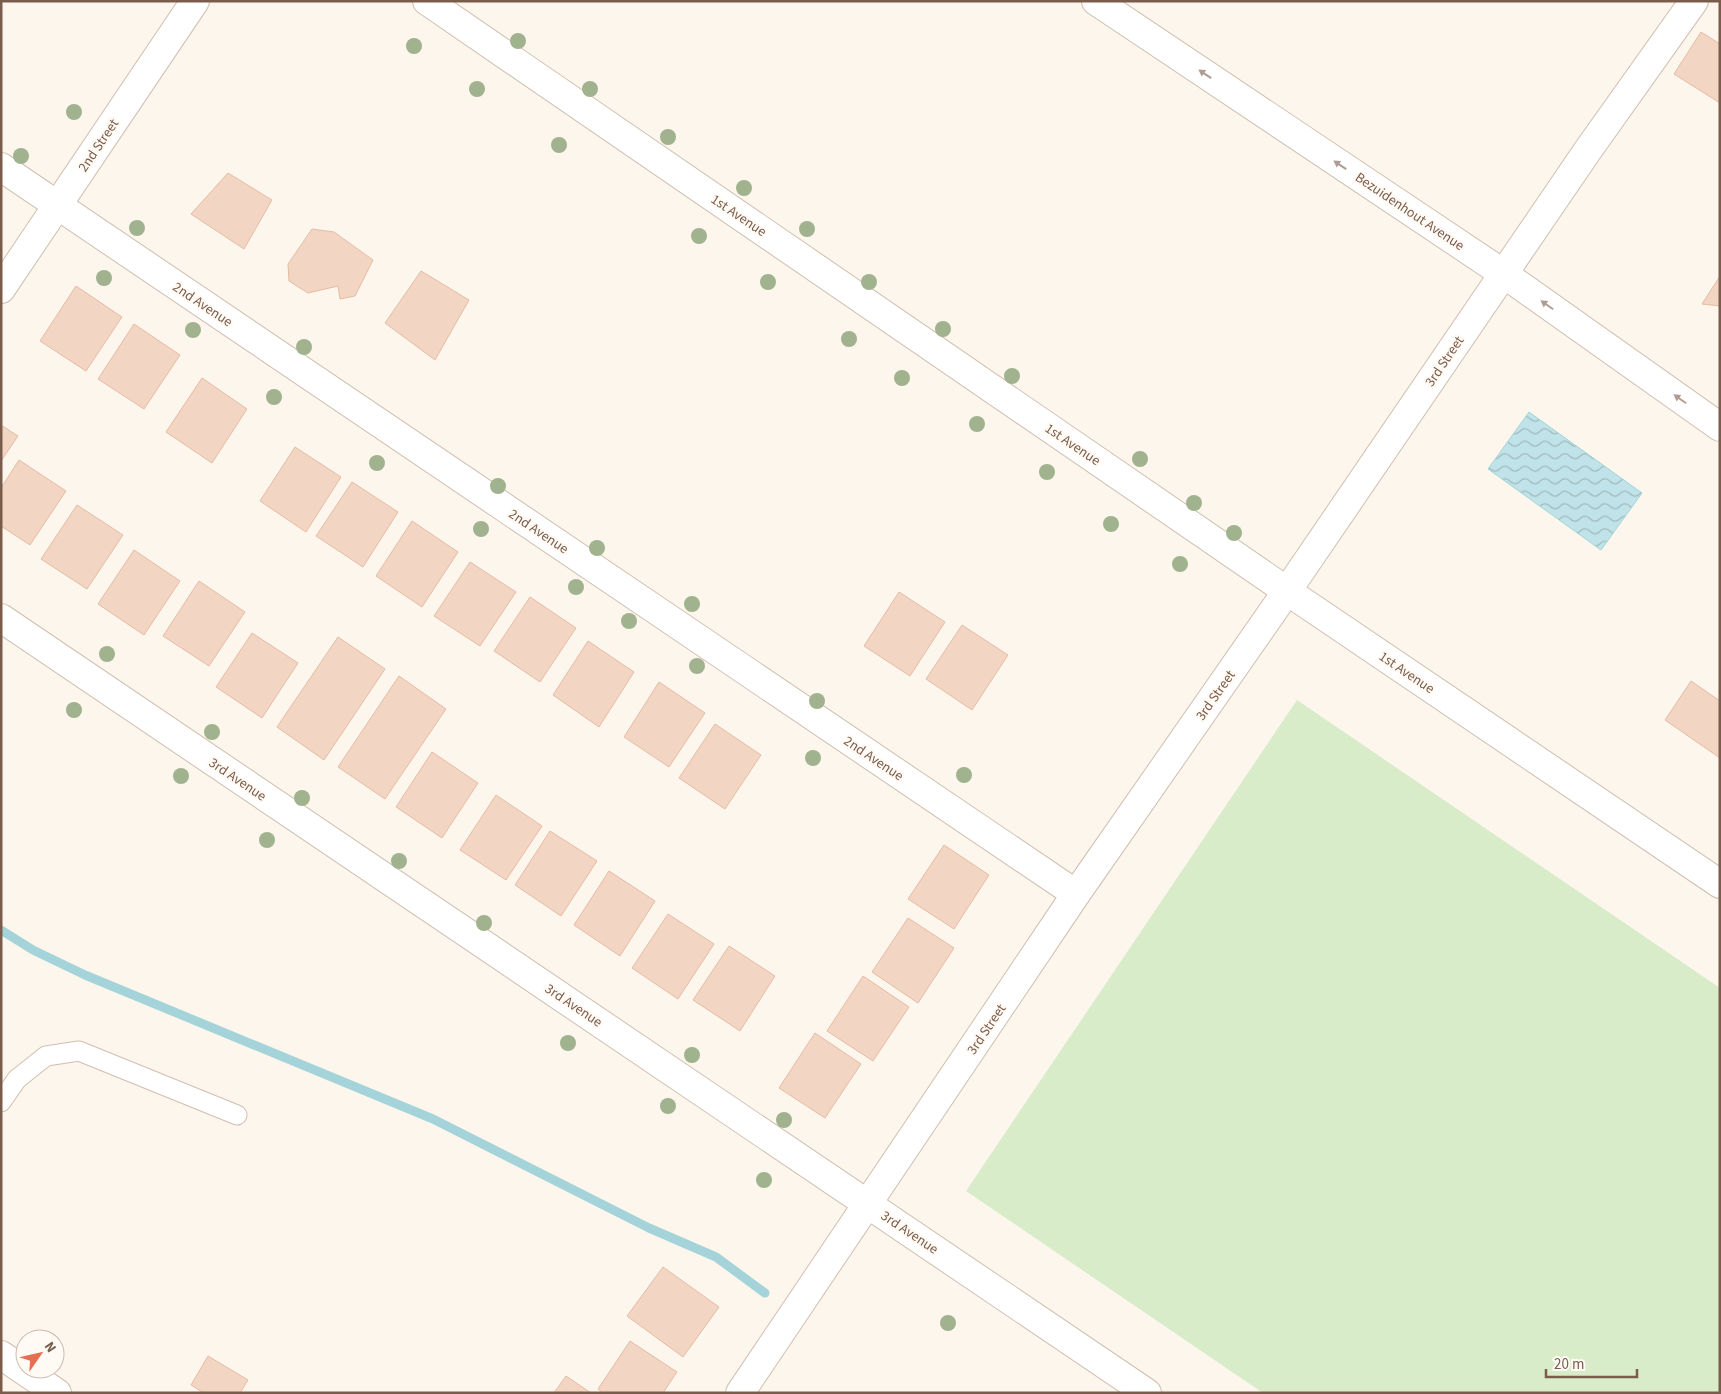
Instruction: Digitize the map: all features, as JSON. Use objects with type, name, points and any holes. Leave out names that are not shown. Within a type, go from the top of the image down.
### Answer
[{"type":"street","name":"2nd Street","points":[[1,288],[195,1]]},
{"type":"street","name":"1st Avenue","points":[[428,1],[1287,591],[1720,884]]},
{"type":"street","name":"Bezuidenhout Avenue","points":[[1096,1],[1504,274],[1720,427]]},
{"type":"street","name":"3rd Street","points":[[740,1393],[1076,894],[1287,591],[1588,150],[1694,1]]},
{"type":"street","name":"2nd Avenue","points":[[1,167],[1076,894]]},
{"type":"street","name":"3rd Avenue","points":[[1,618],[1147,1393]]},
{"type":"street","points":[[1,1355],[57,1393]]},
{"type":"lane","points":[[1,1102],[17,1079],[46,1056],[79,1051],[238,1116]]},
{"type":"green space","points":[[1297,700],[1720,988],[1720,1393],[1263,1393],[966,1191]]},
{"type":"water","points":[[1529,412],[1642,493],[1601,550],[1488,469]]},
{"type":"building","points":[[1701,32],[1720,44],[1720,103],[1674,74]]},
{"type":"building","points":[[228,173],[272,200],[244,249],[191,214]]},
{"type":"building","points":[[312,229],[334,232],[373,260],[355,296],[340,299],[338,286],[308,293],[289,281],[288,264]]},
{"type":"building","points":[[421,271],[469,300],[435,360],[385,323]]},
{"type":"building","points":[[1720,276],[1720,306],[1702,304]]},
{"type":"building","points":[[76,286],[122,317],[86,371],[40,341]]},
{"type":"building","points":[[134,324],[180,355],[144,409],[98,379]]},
{"type":"building","points":[[202,378],[247,409],[212,463],[166,432]]},
{"type":"building","points":[[1,425],[18,436],[1,461]]},
{"type":"building","points":[[295,447],[341,477],[306,532],[260,501]]},
{"type":"building","points":[[19,460],[66,491],[30,545],[1,526],[1,488]]},
{"type":"building","points":[[352,482],[398,512],[363,567],[316,536]]},
{"type":"building","points":[[77,505],[123,535],[87,589],[41,559]]},
{"type":"building","points":[[412,521],[458,552],[422,607],[376,576]]},
{"type":"building","points":[[134,550],[180,581],[144,635],[98,604]]},
{"type":"building","points":[[470,562],[516,592],[480,646],[434,616]]},
{"type":"building","points":[[199,581],[245,612],[209,666],[163,636]]},
{"type":"building","points":[[899,592],[945,622],[910,676],[864,646]]},
{"type":"building","points":[[530,597],[576,628],[540,682],[494,651]]},
{"type":"building","points":[[962,625],[1008,655],[972,710],[926,679]]},
{"type":"building","points":[[252,633],[298,663],[262,718],[216,687]]},
{"type":"building","points":[[338,637],[385,669],[324,760],[277,727]]},
{"type":"building","points":[[588,641],[634,672],[599,727],[553,695]]},
{"type":"building","points":[[399,676],[446,709],[385,799],[338,767]]},
{"type":"building","points":[[1691,681],[1720,701],[1720,758],[1665,720]]},
{"type":"building","points":[[659,682],[705,713],[669,767],[624,737]]},
{"type":"building","points":[[715,724],[761,755],[725,809],[679,778]]},
{"type":"building","points":[[432,752],[478,783],[442,838],[396,807]]},
{"type":"building","points":[[496,795],[542,826],[506,880],[460,850]]},
{"type":"building","points":[[550,831],[597,861],[561,916],[515,885]]},
{"type":"building","points":[[944,845],[989,875],[954,929],[908,899]]},
{"type":"building","points":[[609,871],[655,901],[620,956],[574,925]]},
{"type":"building","points":[[668,914],[714,944],[678,999],[632,968]]},
{"type":"building","points":[[908,918],[954,948],[918,1003],[872,972]]},
{"type":"building","points":[[729,946],[775,976],[740,1031],[693,1000]]},
{"type":"building","points":[[863,976],[909,1007],[873,1061],[827,1031]]},
{"type":"building","points":[[815,1033],[861,1064],[825,1118],[779,1088]]},
{"type":"building","points":[[663,1267],[719,1307],[683,1357],[627,1316]]},
{"type":"building","points":[[630,1341],[677,1372],[663,1393],[603,1393],[598,1389]]},
{"type":"building","points":[[208,1356],[248,1380],[240,1393],[204,1393],[191,1385]]},
{"type":"building","points":[[566,1376],[591,1393],[554,1393]]},
{"type":"waterway","points":[[1,930],[33,950],[85,975],[433,1119],[649,1228],[716,1257],[765,1293]]}]
